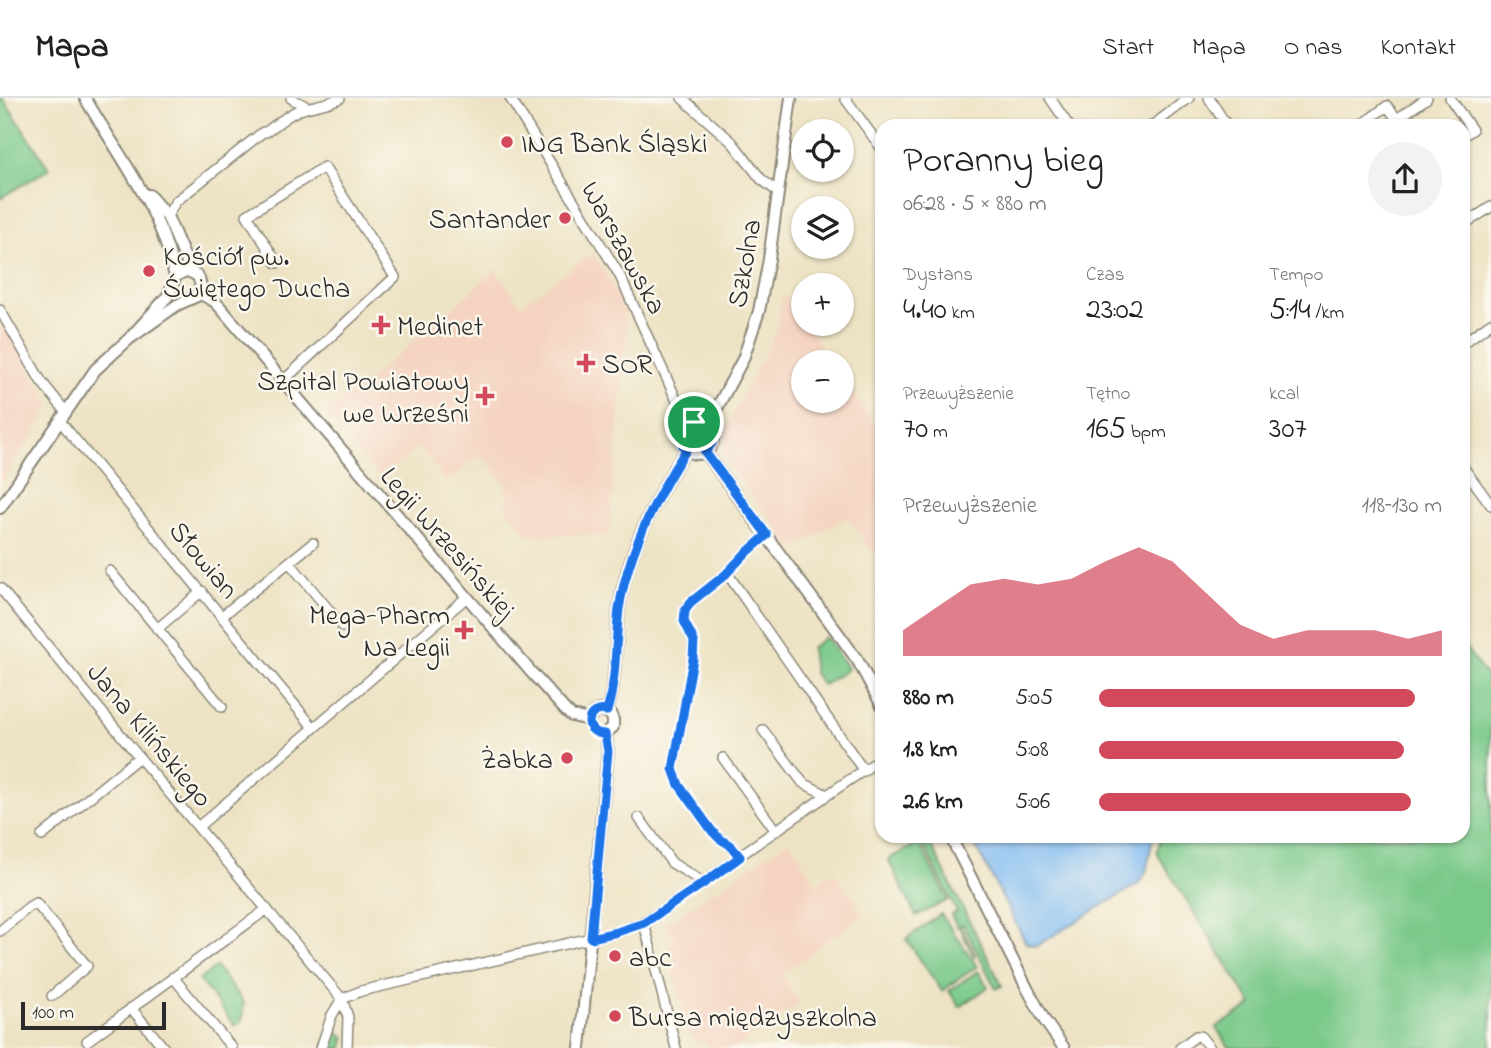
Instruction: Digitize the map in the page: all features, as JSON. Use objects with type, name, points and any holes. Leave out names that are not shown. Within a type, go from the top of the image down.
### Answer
[{"type":"street","points":[[85,98],[150,205],[171,256],[177,297],[187,300]]},
{"type":"street","points":[[291,98],[307,107]]},
{"type":"street","points":[[167,216],[176,201],[290,114],[340,98]]},
{"type":"street","name":"Warszawska","points":[[510,98],[620,274],[677,401],[691,423]]},
{"type":"street","points":[[682,98],[732,142],[761,179],[778,192]]},
{"type":"street","name":"Szkolna","points":[[706,425],[743,359],[765,287],[791,98]]},
{"type":"street","points":[[845,98],[875,139]]},
{"type":"street","points":[[1050,98],[1064,119]]},
{"type":"street","points":[[1161,119],[1189,98]]},
{"type":"street","points":[[1209,98],[1222,119]]},
{"type":"street","points":[[1372,119],[1387,106],[1397,119],[1427,98]]},
{"type":"street","points":[[1450,98],[1464,119]]},
{"type":"street","points":[[276,263],[247,215],[324,167],[395,277],[282,382]]},
{"type":"street","points":[[139,185],[167,216],[191,272]]},
{"type":"street","points":[[1470,221],[1491,208]]},
{"type":"street","points":[[0,509],[95,370],[129,339],[167,297],[174,282],[184,271],[198,276],[201,283],[199,293],[194,298],[177,305],[129,339]]},
{"type":"street","name":"Legii Wrzesińskiej","points":[[199,293],[220,307],[531,673],[572,716],[589,720]]},
{"type":"street","name":"Słowian","points":[[0,310],[63,416],[313,727]]},
{"type":"street","points":[[1470,338],[1491,323]]},
{"type":"street","points":[[698,422],[706,425],[713,439],[711,446],[705,452],[694,454],[686,450],[681,436],[684,428],[698,422]]},
{"type":"street","points":[[607,711],[614,677],[616,635],[625,582],[641,534],[686,450]]},
{"type":"street","points":[[705,452],[858,661],[875,693]]},
{"type":"street","points":[[1470,476],[1491,505]]},
{"type":"street","points":[[740,857],[712,831],[679,785],[673,769],[693,659],[694,641],[684,621],[685,611],[691,602],[767,535]]},
{"type":"street","points":[[222,616],[313,543]]},
{"type":"street","points":[[289,562],[343,627]]},
{"type":"street","points":[[110,571],[222,707]]},
{"type":"street","points":[[727,573],[864,771]]},
{"type":"street","name":"Jana Kilińskiego","points":[[0,588],[342,999]]},
{"type":"street","points":[[157,629],[202,592]]},
{"type":"street","points":[[198,827],[467,597]]},
{"type":"street","points":[[596,711],[607,711],[614,723],[611,730],[605,734],[593,731],[590,717],[596,711]]},
{"type":"street","points":[[763,730],[803,783],[827,795]]},
{"type":"street","points":[[580,1048],[607,772],[608,751],[605,734]]},
{"type":"street","points":[[43,836],[139,757]]},
{"type":"street","points":[[723,758],[776,831]]},
{"type":"street","points":[[321,1048],[332,1015],[342,999],[361,991],[617,932],[644,923],[875,763]]},
{"type":"street","points":[[639,818],[672,863],[704,883]]},
{"type":"street","points":[[954,843],[1028,990],[1064,1048]]},
{"type":"street","points":[[0,931],[36,903],[87,966],[52,996]]},
{"type":"street","points":[[88,1041],[267,909]]},
{"type":"street","points":[[644,923],[677,1048]]},
{"type":"street","points":[[173,976],[232,1048]]},
{"type":"street","points":[[342,999],[348,1017],[347,1048]]},
{"type":"street","points":[[131,1008],[164,1048]]},
{"type":"street","points":[[1180,1048],[1196,1036],[1209,1048]]},
{"type":"shaded area","name":"Szpital Powiatowy we Wrześni","points":[[593,253],[621,300],[627,327],[609,535],[530,535],[507,509],[506,483],[481,455],[446,481],[419,447],[380,477],[326,414],[496,270],[521,305]]},
{"type":"shaded area","points":[[783,293],[791,304],[791,336],[814,336],[823,350],[791,350],[791,413],[854,413],[854,393],[875,424],[875,548],[871,551],[847,517],[793,550],[726,461],[724,432],[775,334]]},
{"type":"shaded area","points":[[0,317],[50,407],[0,484]]},
{"type":"shaded area","points":[[789,841],[817,884],[834,871],[864,914],[781,975],[800,1002],[735,1048],[709,1048],[705,1042],[696,1040],[689,1033],[667,945],[675,939],[665,924]]},
{"type":"green space","points":[[0,98],[3,98],[49,169],[0,198]]},
{"type":"green space","points":[[826,637],[848,669],[823,685],[814,673],[811,648]]},
{"type":"green space","points":[[1470,654],[1491,683],[1491,1048],[1230,1048],[1216,1028],[1252,1005],[1157,853],[1160,843],[1470,843]]},
{"type":"green space","points":[[919,843],[948,900],[916,916],[888,859]]},
{"type":"green space","points":[[922,843],[930,843],[1002,986],[996,989],[963,924],[960,926],[974,956],[951,915],[957,912]]},
{"type":"green space","points":[[941,914],[977,966],[942,991],[906,939]]},
{"type":"green space","points":[[216,967],[244,1003],[242,1021],[235,1026],[199,980]]},
{"type":"green space","points":[[978,971],[988,987],[960,1007],[949,991]]},
{"type":"green space","points":[[333,1033],[344,1037],[343,1048],[326,1048]]},
{"type":"water","points":[[974,843],[1152,843],[1146,872],[1138,884],[1036,946],[1026,943]]},
{"type":"place","name":"ING Bank Śląski","points":[[507,142]]},
{"type":"place","name":"Santander","points":[[565,218]]},
{"type":"place","name":"Kościół pw. Świętego Ducha","points":[[149,271]]},
{"type":"place","name":"Medinet","points":[[381,325]]},
{"type":"place","name":"SOR","points":[[586,363]]},
{"type":"place","name":"Szpital Powiatowy we Wrześni","points":[[485,396]]},
{"type":"place","name":"Mega-Pharm Na Legii","points":[[464,630]]},
{"type":"place","name":"Żabka","points":[[567,758]]},
{"type":"place","name":"abc","points":[[615,956]]},
{"type":"place","name":"Bursa międzyszkolna","points":[[615,1016]]},
{"type":"route","points":[[694,422],[706,425],[711,431],[712,443],[705,452],[767,535],[725,575],[691,602],[685,611],[684,621],[694,641],[693,659],[673,769],[679,785],[712,831],[740,857],[644,923],[591,938],[608,751],[605,734],[593,731],[589,720],[596,711],[607,711],[614,677],[620,606],[632,558],[658,500],[686,450],[682,444],[682,432],[687,425],[694,422]]}]
